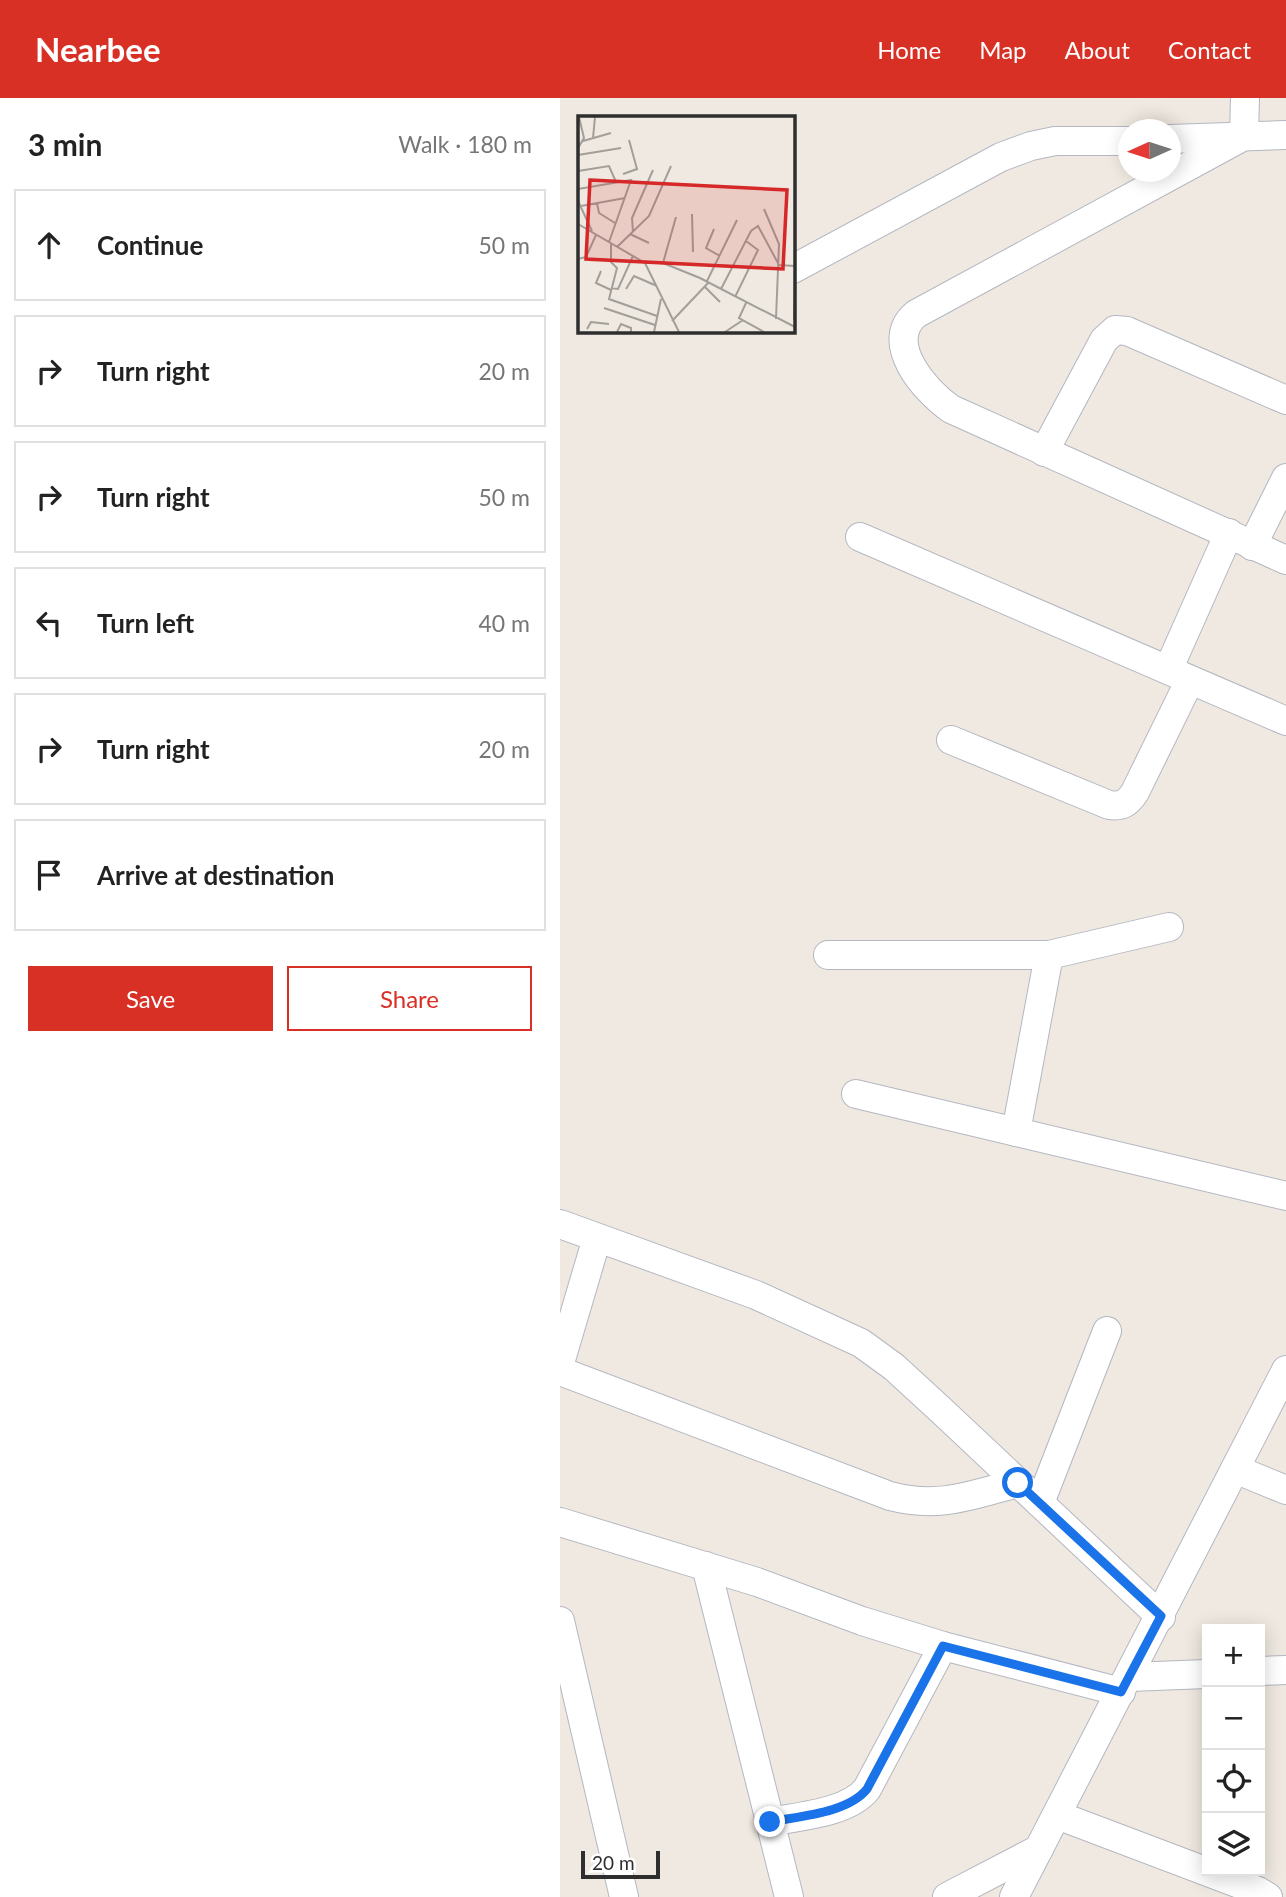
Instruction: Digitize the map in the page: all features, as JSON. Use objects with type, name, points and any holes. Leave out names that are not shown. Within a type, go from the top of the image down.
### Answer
[{"type":"street","points":[[1244,136],[1245,98]]},
{"type":"street","points":[[1181,139],[1286,135]]},
{"type":"street","points":[[1244,136],[916,314],[906,322],[902,344],[921,382],[934,397],[951,409],[1286,560]]},
{"type":"street","points":[[794,268],[1021,149],[1055,141],[1118,141]]},
{"type":"street","points":[[1044,452],[1104,340],[1115,330],[1127,331],[1286,400]]},
{"type":"street","points":[[951,740],[1109,805],[1123,805],[1130,800],[1179,675],[1241,539],[1286,478]]},
{"type":"street","points":[[860,537],[1286,722]]},
{"type":"street","points":[[828,955],[1049,955],[1169,927]]},
{"type":"street","points":[[1016,1132],[1049,955]]},
{"type":"street","points":[[856,1094],[1286,1196]]},
{"type":"street","points":[[560,1224],[756,1295],[861,1343],[894,1367],[1161,1616]]},
{"type":"street","points":[[560,1363],[597,1238]]},
{"type":"street","points":[[1040,1503],[1107,1331]]},
{"type":"street","points":[[1014,1897],[1286,1370]]},
{"type":"street","points":[[560,1371],[890,1496],[914,1502],[953,1500],[1018,1483]]},
{"type":"street","points":[[1235,1469],[1286,1490]]},
{"type":"street","points":[[560,1522],[757,1582],[862,1621],[943,1646],[1125,1685],[1202,1675]]},
{"type":"street","points":[[706,1566],[789,1897]]},
{"type":"street","points":[[560,1621],[565,1663],[624,1897]]},
{"type":"street","points":[[770,1822],[839,1807],[861,1797],[943,1646]]},
{"type":"street","points":[[1265,1671],[1286,1670]]},
{"type":"street","points":[[1057,1815],[1268,1897]]},
{"type":"street","points":[[947,1897],[1039,1849]]},
{"type":"route","points":[[770,1822],[839,1807],[861,1797],[943,1646],[1121,1692],[1161,1616],[1018,1483]]}]
